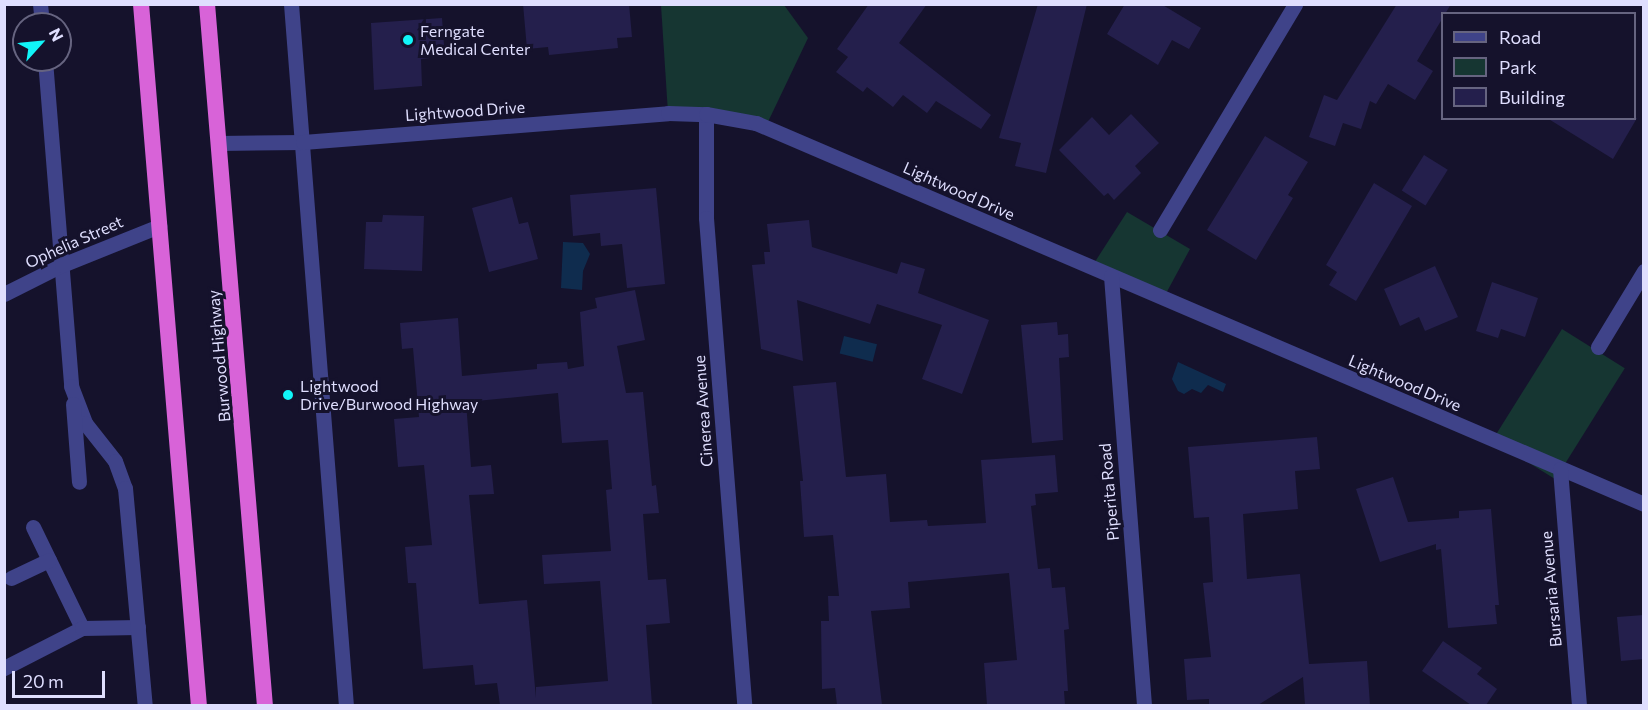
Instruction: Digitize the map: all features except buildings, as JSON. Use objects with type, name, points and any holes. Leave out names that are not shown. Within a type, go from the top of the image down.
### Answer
[{"type":"highway","points":[[141,4],[198,705]]},
{"type":"highway","name":"Burwood Highway","points":[[207,4],[265,705]]},
{"type":"street","points":[[291,4],[345,705]]},
{"type":"street","points":[[1160,230],[1295,4]]},
{"type":"street","points":[[46,72],[80,482]]},
{"type":"street","name":"Lightwood Drive","points":[[218,143],[303,142],[668,113],[706,114],[781,131],[1111,276],[1644,504]]},
{"type":"street","name":"Cinerea Avenue","points":[[706,114],[706,218],[744,705]]},
{"type":"street","name":"Ophelia Street","points":[[4,294],[62,265],[159,225]]},
{"type":"street","points":[[1598,347],[1644,271]]},
{"type":"street","name":"Piperita Road","points":[[1111,276],[1144,705]]},
{"type":"street","points":[[71,386],[85,423],[115,461],[125,488],[145,705]]},
{"type":"street","name":"Bursaria Avenue","points":[[1560,469],[1579,705]]},
{"type":"street","points":[[33,527],[82,628]]},
{"type":"street","points":[[11,579],[49,560]]},
{"type":"street","points":[[6,662],[82,628],[138,627]]},
{"type":"green space","points":[[661,5],[784,5],[808,38],[766,126],[668,113]]},
{"type":"green space","points":[[1127,212],[1190,249],[1163,299],[1091,268]]},
{"type":"green space","points":[[1562,329],[1625,368],[1555,479],[1493,440]]},
{"type":"water","points":[[563,242],[583,243],[590,254],[583,271],[582,290],[561,288]]},
{"type":"water","points":[[844,336],[877,344],[873,362],[840,353]]},
{"type":"water","points":[[1178,362],[1226,384],[1223,392],[1208,385],[1201,393],[1192,389],[1184,394],[1178,391],[1172,379]]},
{"type":"place","name":"Ferngate Medical Center","points":[[408,40]]},
{"type":"place","name":"Lightwood Drive/Burwood Highway","points":[[288,395]]}]
